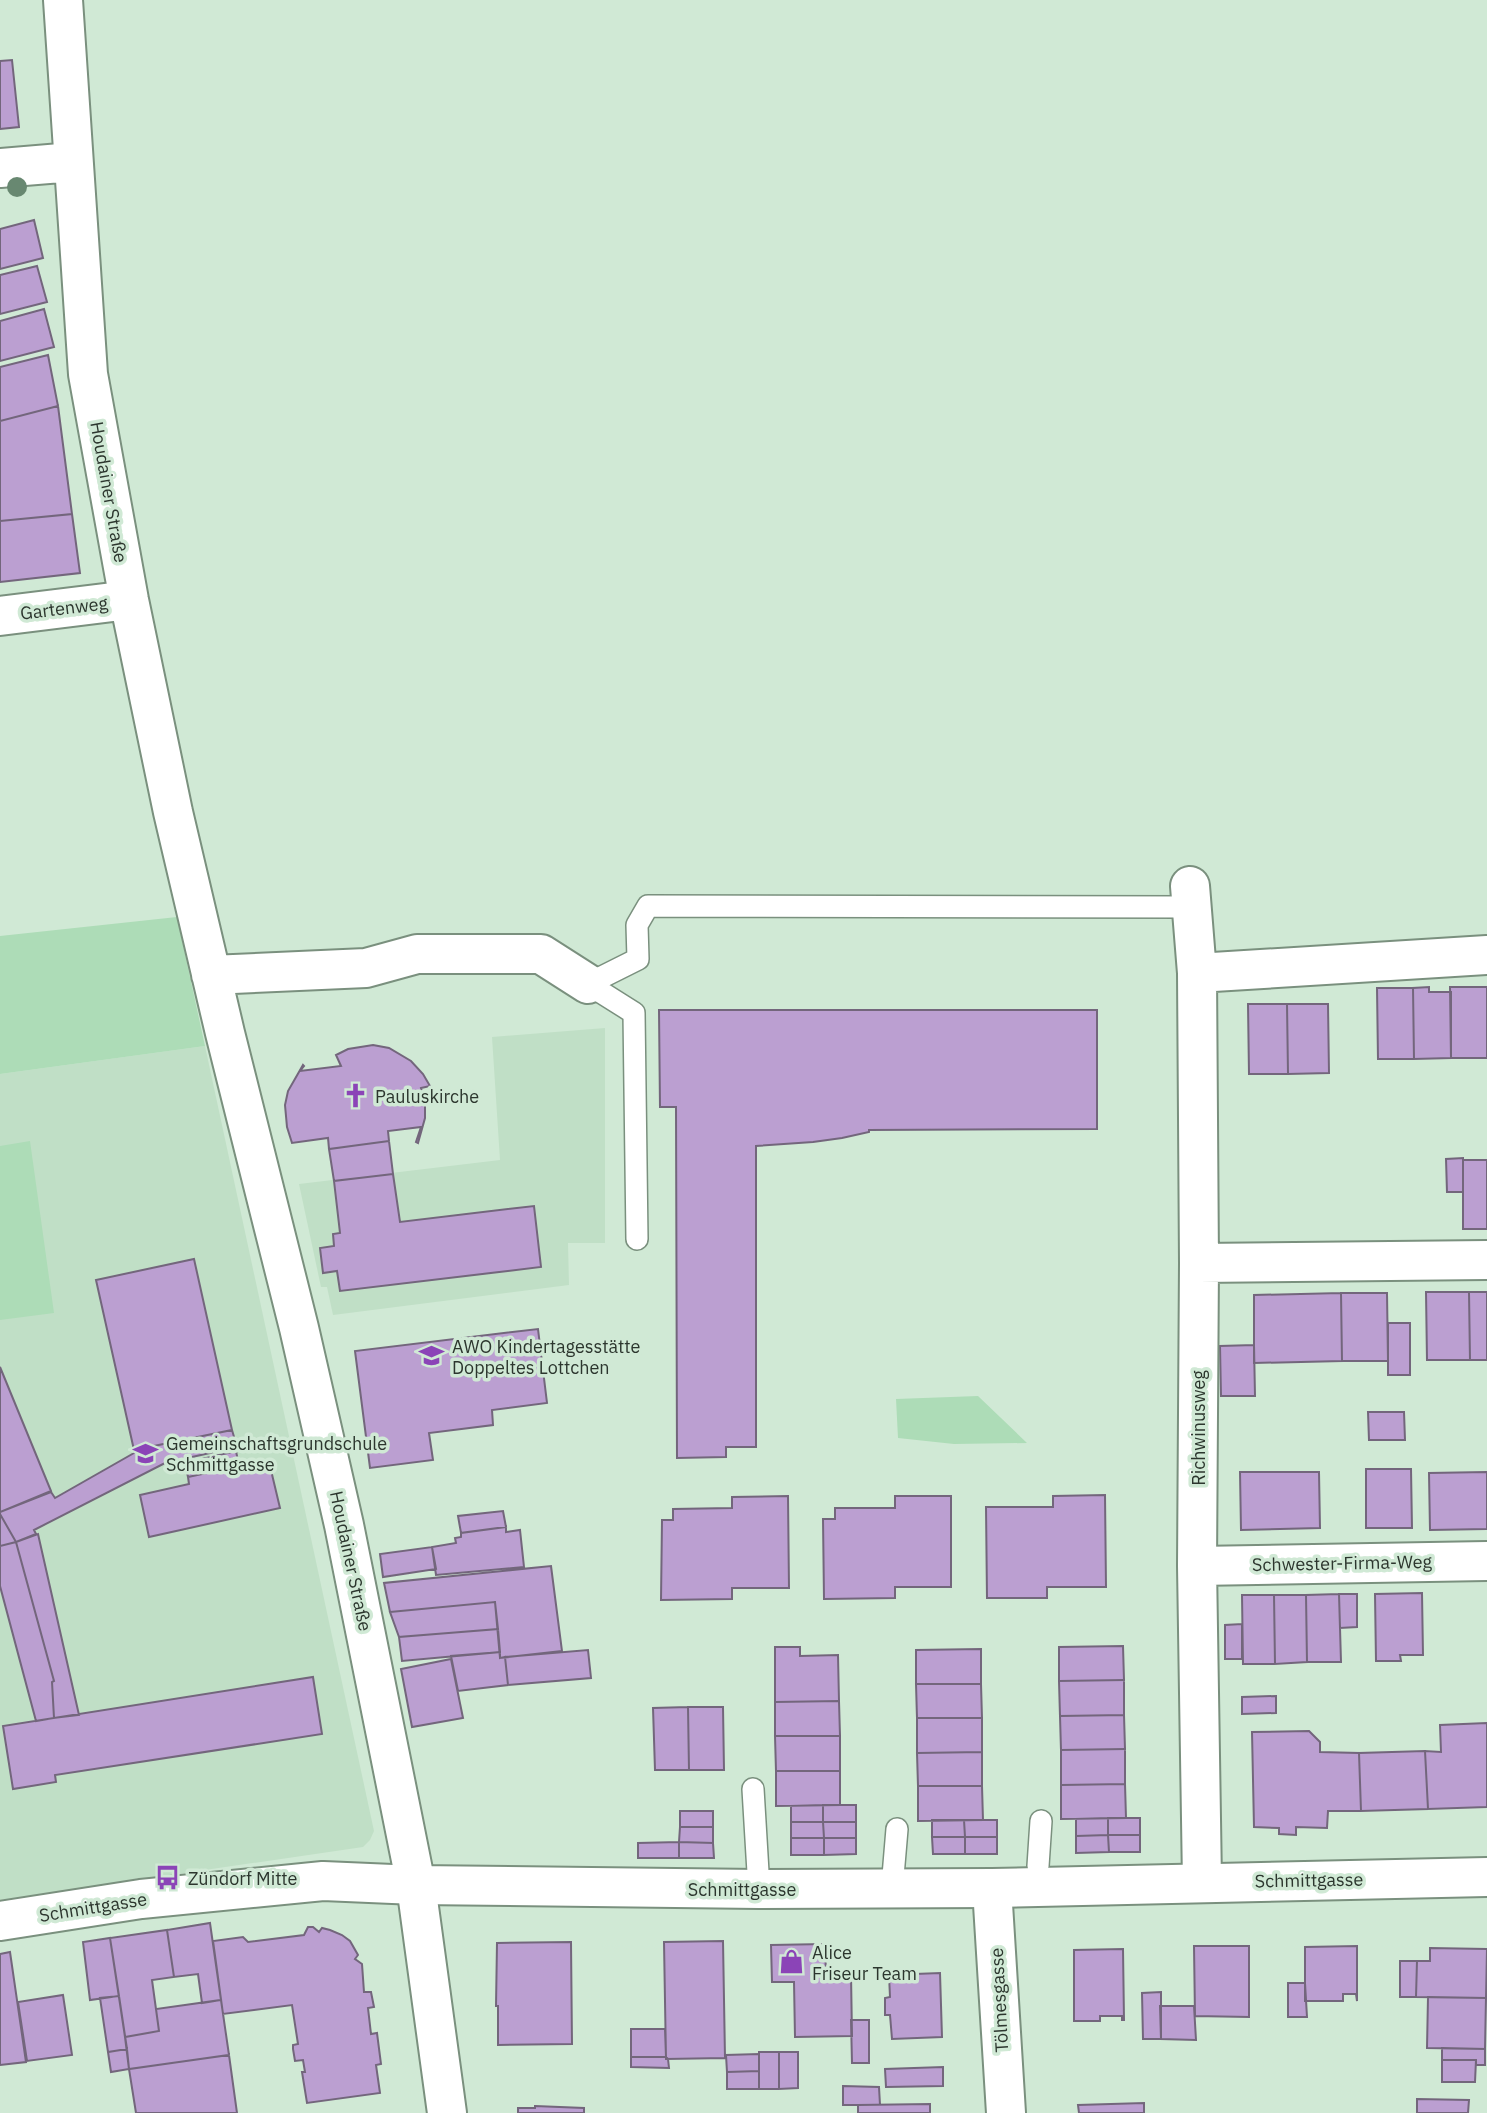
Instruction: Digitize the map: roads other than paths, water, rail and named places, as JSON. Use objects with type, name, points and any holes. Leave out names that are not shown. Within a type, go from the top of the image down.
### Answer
[{"type":"street","name":"Houdainer Straße","points":[[63,0],[88,374],[129,600],[173,812],[344,1525],[416,1885],[447,2113]]},
{"type":"street","points":[[0,168],[73,162]]},
{"type":"street","name":"Gartenweg","points":[[0,616],[129,600]]},
{"type":"street","name":"Richwinusweg","points":[[1191,897],[1197,974],[1197,1566],[1202,1882]]},
{"type":"street","points":[[211,975],[366,968],[417,954],[541,954],[588,984]]},
{"type":"street","points":[[1197,974],[1487,954]]},
{"type":"street","points":[[1199,1263],[1487,1260]]},
{"type":"street","name":"Schwester-Firma-Weg","points":[[1197,1566],[1487,1561]]},
{"type":"street","name":"Schmittgasse","points":[[0,1921],[141,1899],[323,1881],[416,1885],[759,1889],[992,1888],[1487,1877]]},
{"type":"street","name":"Tölmesgasse","points":[[992,1888],[1006,2113]]},
{"type":"lane","points":[[588,984],[638,959],[637,925],[648,906],[1191,897]]},
{"type":"lane","points":[[588,984],[634,1013],[637,1239]]},
{"type":"lane","points":[[753,1788],[759,1889]]},
{"type":"lane","points":[[1038,1866],[1041,1821]]},
{"type":"lane","points":[[892,1888],[897,1829]]},
{"type":"place","name":"Pauluskirche","points":[[355,1096]]},
{"type":"place","name":"AWO Kindertagesstätte Doppeltes Lottchen","points":[[432,1356]]},
{"type":"place","name":"Gemeinschaftsgrundschule Schmittgasse","points":[[146,1453]]},
{"type":"place","name":"Zündorf Mitte","points":[[168,1878]]},
{"type":"place","name":"Alice Friseur Team","points":[[792,1962]]}]
